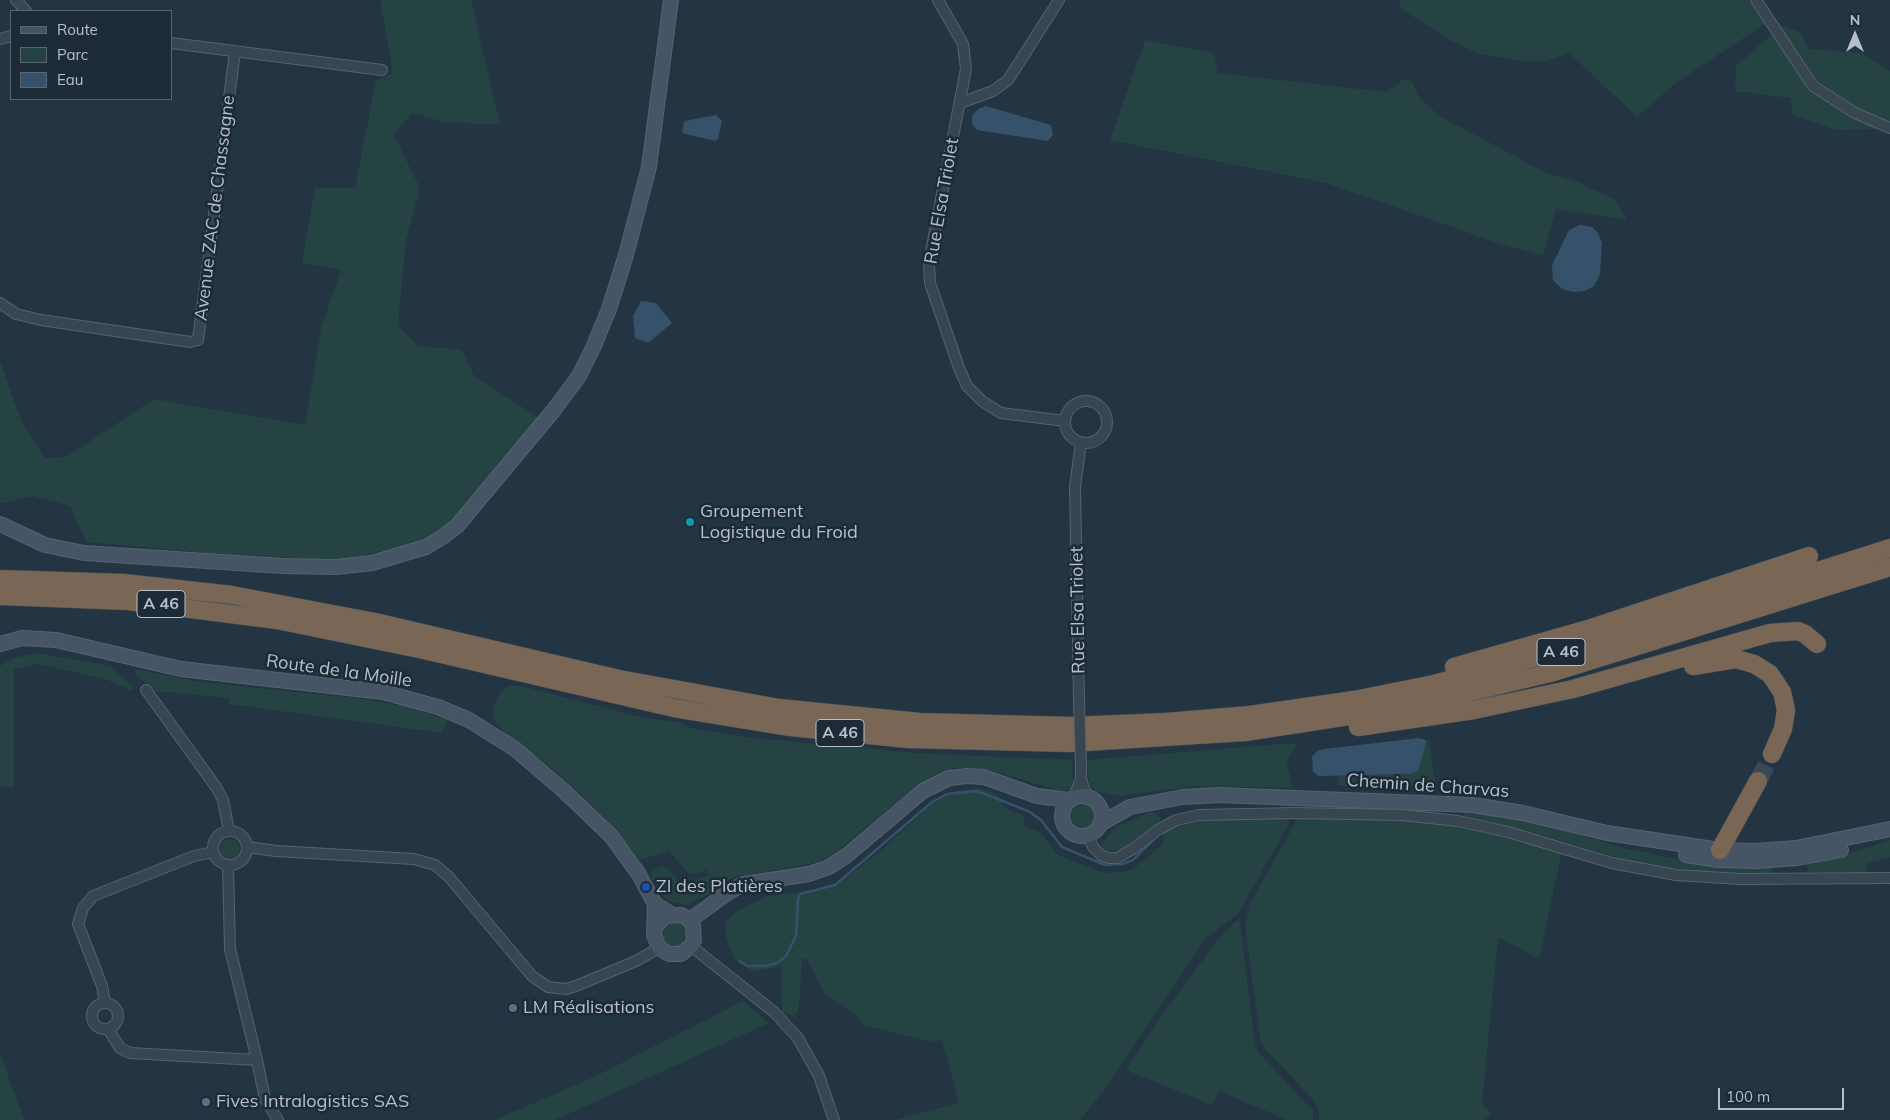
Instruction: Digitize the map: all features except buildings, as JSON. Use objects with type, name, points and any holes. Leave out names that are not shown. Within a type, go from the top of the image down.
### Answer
[{"type":"highway","name":"A 46","points":[[0,579],[124,583],[242,596],[375,622],[683,692],[848,717],[969,725],[1116,725],[1250,715],[1354,700],[1468,676],[1568,650],[1890,548]]},
{"type":"highway","points":[[1354,700],[1360,689],[1534,646],[1809,556]]},
{"type":"highway","name":"A 46","points":[[0,596],[128,601],[276,620],[424,650],[674,708],[790,727],[841,733],[967,742],[1069,743],[1188,737],[1288,726],[1408,707],[1538,676],[1890,567]]},
{"type":"highway","points":[[1288,726],[1299,735],[1388,724],[1474,710],[1573,689],[1770,633],[1802,632],[1817,644]]},
{"type":"highway","points":[[1573,689],[1584,691],[1723,660],[1748,662],[1760,667],[1775,680],[1786,704],[1783,729],[1772,754]]},
{"type":"highway","points":[[1720,850],[1758,781]]},
{"type":"street","points":[[16,0],[25,10]]},
{"type":"street","points":[[0,523],[45,545],[84,553],[283,566],[336,567],[372,563],[396,557],[426,547],[450,531],[553,411],[579,376],[593,348],[609,309],[626,255],[649,167],[671,0]]},
{"type":"street","name":"Rue Elsa Triolet","points":[[938,0],[963,44],[966,69],[929,262],[933,292],[967,386],[982,401],[1001,413],[1065,421]]},
{"type":"street","points":[[960,103],[993,90],[1008,80],[1059,0]]},
{"type":"street","points":[[1756,0],[1813,86],[1855,113],[1890,128]]},
{"type":"street","points":[[172,43],[382,70]]},
{"type":"street","name":"Avenue ZAC de Chassagne","points":[[0,303],[16,314],[41,320],[190,342],[198,340],[235,51]]},
{"type":"street","points":[[1088,401],[1097,405],[1104,412],[1106,421],[1102,435],[1089,442],[1081,442],[1069,435],[1065,421],[1070,408],[1078,402],[1088,401]]},
{"type":"street","name":"Rue Elsa Triolet","points":[[1071,799],[1081,778],[1075,487],[1081,442]]},
{"type":"street","name":"Route de la Moille","points":[[0,644],[22,638],[56,640],[181,669],[383,692],[438,707],[475,724],[516,749],[563,790],[611,836],[638,873],[655,904],[670,914]]},
{"type":"street","points":[[146,690],[216,787],[223,800],[229,831]]},
{"type":"street","points":[[690,920],[730,891],[744,884],[809,874],[829,867],[846,856],[923,791],[941,781],[967,776],[984,777],[1037,796],[1092,801],[1102,815],[1100,824],[1088,836],[1074,835],[1068,831],[1062,818],[1037,796]]},
{"type":"street","name":"Rue Elsa Triolet","points":[[1081,778],[1092,801]]},
{"type":"street","name":"Chemin de Charvas","points":[[1100,824],[1130,807],[1183,797],[1219,795],[1431,802],[1504,809],[1607,833],[1720,850],[1756,852],[1796,848],[1890,831]]},
{"type":"street","points":[[1062,818],[1064,806],[1071,799]]},
{"type":"street","name":"Chemin de Charvas","points":[[1092,801],[1130,807]]},
{"type":"street","points":[[1088,836],[1093,847],[1101,855],[1108,858],[1117,858],[1133,850],[1158,830],[1176,820],[1198,815],[1288,813],[1402,815],[1458,821],[1508,832],[1612,863],[1676,875],[1740,878],[1890,878]]},
{"type":"street","points":[[229,831],[243,837],[247,847],[247,853],[239,863],[228,866],[220,862],[213,852],[217,837],[229,831]]},
{"type":"street","points":[[1607,833],[1633,844],[1680,855],[1719,860],[1756,861],[1797,858],[1841,850],[1890,831]]},
{"type":"street","points":[[247,847],[276,851],[414,859],[435,865],[450,877],[532,976],[548,987],[566,989],[576,986],[636,961],[659,948]]},
{"type":"street","points":[[105,1003],[102,986],[78,924],[82,908],[93,896],[194,856],[213,852]]},
{"type":"street","points":[[228,866],[230,950],[265,1099],[278,1120]]},
{"type":"street","points":[[654,928],[660,919],[670,914],[681,915],[690,920],[695,933],[691,946],[687,951],[675,955],[664,952],[659,948],[654,935],[654,928],[655,904]]},
{"type":"street","points":[[691,946],[774,1012],[798,1038],[819,1076],[834,1120]]},
{"type":"street","points":[[105,1003],[116,1008],[118,1016],[116,1024],[108,1029]]},
{"type":"street","points":[[105,1003],[93,1009],[91,1018],[95,1026],[108,1029],[120,1048],[130,1052],[257,1060]]},
{"type":"green space","points":[[380,0],[471,0],[500,124],[448,123],[412,113],[394,135],[420,188],[406,240],[398,325],[418,346],[462,350],[474,376],[538,417],[447,526],[414,544],[353,558],[313,559],[210,553],[86,542],[70,506],[33,496],[0,504],[0,361],[22,423],[45,458],[66,457],[154,399],[305,425],[321,328],[341,270],[302,263],[315,188],[355,188],[376,80],[393,73]]},
{"type":"green space","points":[[1399,0],[1748,0],[1765,24],[1677,82],[1637,117],[1569,53],[1547,61],[1522,61],[1479,54],[1452,41],[1401,9]]},
{"type":"green space","points":[[1781,26],[1800,32],[1809,49],[1862,53],[1890,71],[1890,129],[1836,130],[1792,115],[1791,98],[1735,91],[1736,66]]},
{"type":"green space","points":[[1145,40],[1214,53],[1218,73],[1387,92],[1404,79],[1412,81],[1419,98],[1441,117],[1547,173],[1580,183],[1615,200],[1627,220],[1556,209],[1543,256],[1495,242],[1326,183],[1110,140]]},
{"type":"green space","points":[[38,653],[110,666],[134,687],[132,691],[103,678],[37,664],[14,669],[14,787],[0,786],[0,666],[13,658]]},
{"type":"green space","points":[[135,669],[201,682],[364,699],[409,707],[447,720],[442,733],[229,704],[230,698],[155,691],[134,673]]},
{"type":"green space","points":[[511,686],[521,686],[645,718],[679,722],[690,728],[744,737],[916,753],[1072,760],[1073,782],[1070,789],[1060,791],[987,769],[955,768],[918,785],[832,855],[815,863],[734,877],[710,894],[685,905],[667,901],[652,879],[652,871],[661,866],[668,868],[679,882],[685,884],[710,875],[706,870],[694,874],[688,873],[669,851],[640,860],[607,821],[579,793],[547,764],[507,736],[494,720],[493,711],[497,698],[503,689]]},
{"type":"green space","points":[[1426,740],[1429,741],[1436,788],[1339,786],[1338,776],[1410,774],[1418,769]]},
{"type":"green space","points":[[1292,743],[1297,746],[1289,756],[1287,764],[1292,785],[1290,788],[1195,786],[1119,796],[1098,792],[1091,786],[1088,779],[1087,760]]},
{"type":"green space","points":[[980,788],[999,795],[1005,808],[1024,816],[1024,825],[1041,833],[1058,855],[1103,873],[1124,872],[1133,869],[1162,845],[1164,829],[1194,819],[1266,817],[1288,819],[1290,822],[1238,914],[1206,938],[1104,1090],[1080,1120],[895,1120],[959,1103],[942,1040],[929,1041],[862,1025],[858,1017],[824,993],[807,959],[802,959],[799,1006],[795,1017],[782,1012],[781,966],[754,972],[734,959],[726,939],[726,921],[737,911],[767,896],[804,892],[836,885],[877,854],[935,801],[959,790]]},
{"type":"green space","points":[[1082,803],[1092,807],[1096,817],[1092,827],[1082,831],[1072,827],[1068,817],[1072,807]]},
{"type":"green space","points":[[1152,811],[1161,818],[1160,821],[1123,848],[1112,851],[1106,850],[1101,844],[1116,827]]},
{"type":"green space","points":[[1465,811],[1537,823],[1628,849],[1694,863],[1772,867],[1773,873],[1714,873],[1634,862],[1531,832],[1464,816]]},
{"type":"green space","points":[[1356,817],[1432,821],[1488,831],[1562,852],[1539,959],[1498,937],[1482,1105],[1491,1113],[1485,1120],[1319,1120],[1318,1110],[1313,1099],[1264,1048],[1260,1037],[1246,934],[1246,922],[1250,903],[1298,818]]},
{"type":"green space","points":[[230,839],[237,842],[240,849],[237,856],[230,859],[223,856],[220,849],[223,842]]},
{"type":"green space","points":[[1890,840],[1890,857],[1865,864],[1867,873],[1808,872],[1806,864],[1852,853]]},
{"type":"green space","points":[[674,920],[684,924],[688,934],[684,944],[674,948],[664,944],[660,934],[664,924]]},
{"type":"green space","points":[[1236,921],[1240,921],[1255,1045],[1260,1054],[1313,1111],[1313,1120],[1287,1120],[1219,1091],[1212,1105],[1126,1070],[1163,1014],[1215,943]]},
{"type":"green space","points":[[743,1001],[769,1023],[555,1120],[495,1120],[594,1077]]},
{"type":"green space","points":[[0,1053],[24,1120],[0,1120]]},
{"type":"water","points":[[986,106],[1051,125],[1053,135],[1048,141],[977,130],[972,124],[972,116],[978,109]]},
{"type":"water","points":[[716,115],[722,121],[718,139],[714,141],[682,133],[684,121]]},
{"type":"water","points":[[1580,225],[1592,227],[1598,233],[1602,243],[1600,274],[1594,286],[1585,291],[1573,292],[1562,289],[1553,280],[1552,265],[1569,230]]},
{"type":"water","points":[[641,301],[656,303],[672,323],[648,343],[635,338],[633,316]]},
{"type":"water","points":[[1419,738],[1426,740],[1425,747],[1418,770],[1410,774],[1319,776],[1313,772],[1312,757],[1317,751]]},
{"type":"waterway","points":[[739,961],[747,966],[766,966],[777,963],[786,956],[796,936],[798,899],[800,894],[835,885],[932,802],[947,794],[977,791],[1028,811],[1041,820],[1062,847],[1105,865],[1122,864],[1133,860],[1154,839]]},
{"type":"tunnel","points":[[1758,781],[1772,754]]},
{"type":"place","name":"Groupement Logistique du Froid","points":[[690,522]]},
{"type":"place","name":"ZI des Platières","points":[[646,887]]},
{"type":"place","name":"LM Réalisations","points":[[513,1008]]},
{"type":"place","name":"Fives Intralogistics SAS","points":[[206,1102]]}]
